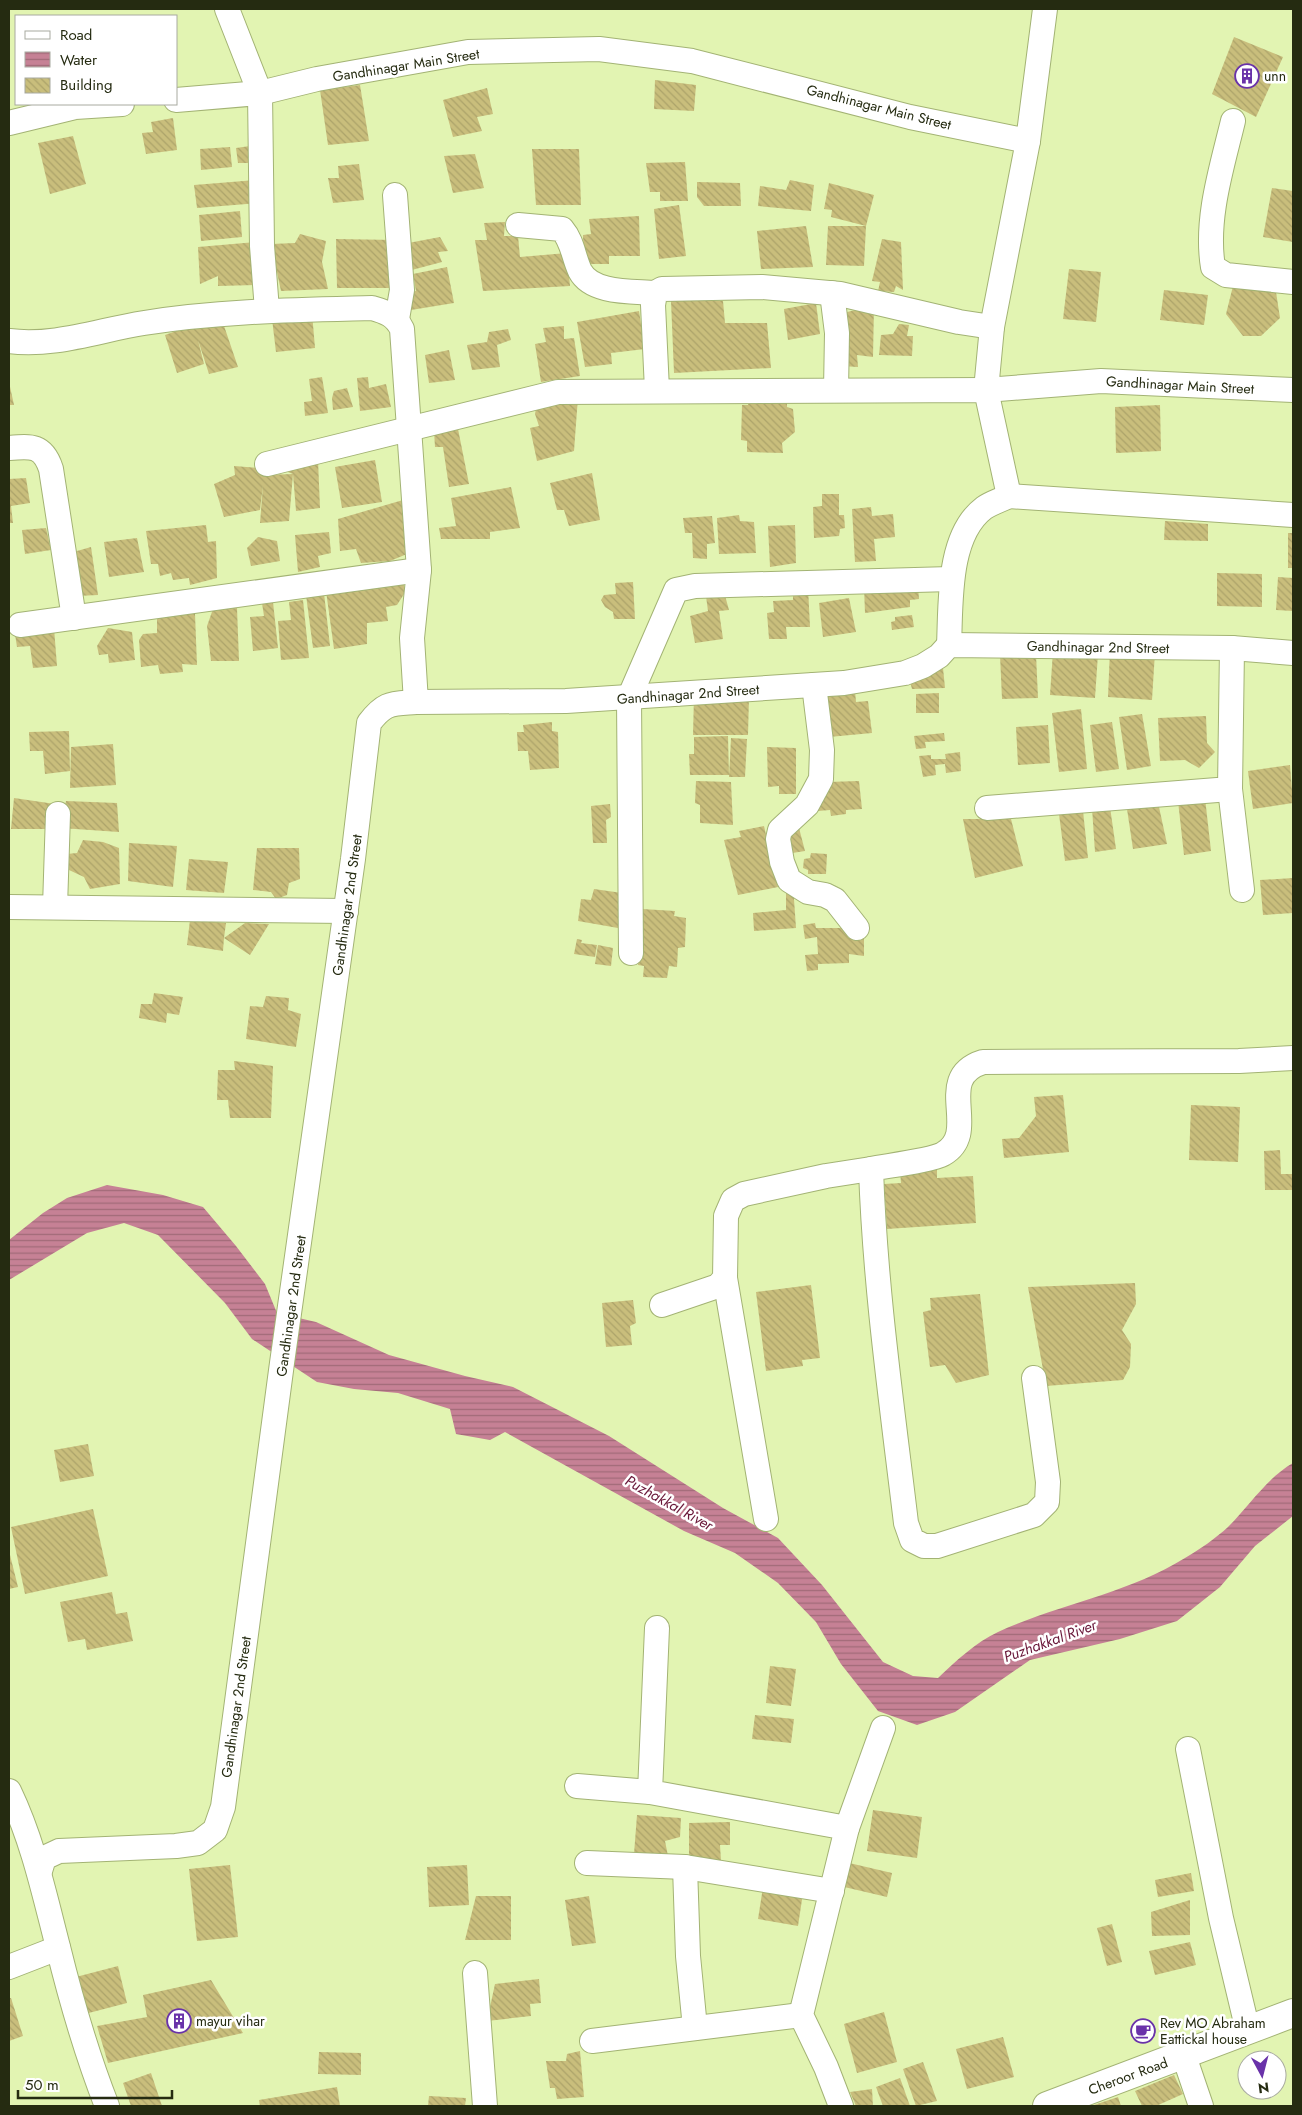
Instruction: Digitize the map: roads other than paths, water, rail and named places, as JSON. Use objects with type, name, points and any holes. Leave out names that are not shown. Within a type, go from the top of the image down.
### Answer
[{"type":"main road","name":"Cheroor Road","points":[[1047,2106],[1184,2056],[1293,2012]]},
{"type":"street","points":[[227,9],[260,93],[262,246],[267,310]]},
{"type":"street","points":[[1008,496],[986,390],[992,327],[1028,141],[1045,9]]},
{"type":"street","name":"Gandhinagar Main Street","points":[[178,100],[260,93],[317,79],[468,52],[599,49],[692,61],[910,117],[1028,141]]},
{"type":"street","points":[[9,123],[75,107],[106,105]]},
{"type":"street","points":[[1233,121],[1218,188],[1211,250],[1213,266],[1226,274],[1293,282]]},
{"type":"street","points":[[395,195],[402,290],[397,319]]},
{"type":"street","points":[[518,225],[562,229],[570,239],[581,272],[592,284],[656,293]]},
{"type":"street","points":[[657,390],[653,305],[656,293],[662,288],[762,287],[832,293],[959,322],[992,327]]},
{"type":"street","points":[[832,293],[837,333],[836,390]]},
{"type":"street","points":[[9,341],[26,343],[51,341],[145,323],[267,310],[372,308],[387,312],[397,319],[402,329],[418,570],[412,638],[416,702]]},
{"type":"street","name":"Gandhinagar Main Street","points":[[266,464],[558,392],[657,390],[986,390],[1101,381],[1293,390]]},
{"type":"street","points":[[9,448],[25,446],[39,450],[46,455],[51,468],[74,618]]},
{"type":"street","points":[[949,645],[952,579],[960,545],[970,524],[984,507],[1008,496],[1293,515]]},
{"type":"street","points":[[20,625],[418,570]]},
{"type":"street","points":[[631,953],[629,698],[676,590],[695,586],[952,579]]},
{"type":"street","name":"Gandhinagar 2nd Street","points":[[40,1871],[44,1858],[59,1850],[176,1846],[198,1843],[215,1830],[223,1807],[282,1363],[292,1307],[346,912],[369,723],[379,710],[391,704],[416,702],[566,701],[844,683],[904,673],[923,666],[939,656],[949,645],[1232,648],[1293,653]]},
{"type":"street","points":[[1232,648],[1230,789],[1242,890]]},
{"type":"street","points":[[814,685],[822,750],[822,779],[807,806],[780,830],[778,839],[782,862],[789,880],[808,892],[825,895],[835,900],[857,928]]},
{"type":"street","points":[[987,808],[1230,789]]},
{"type":"street","points":[[55,907],[58,814]]},
{"type":"street","points":[[9,907],[346,912]]},
{"type":"street","points":[[766,1519],[725,1278],[726,1216],[732,1200],[744,1194],[826,1176],[943,1155],[957,1142],[959,1127],[958,1081],[969,1066],[983,1062],[1239,1061],[1293,1058]]},
{"type":"street","points":[[871,1169],[873,1234],[881,1313],[906,1523],[912,1540],[924,1546],[937,1546],[1034,1515],[1047,1502],[1048,1482],[1034,1378]]},
{"type":"street","points":[[662,1306],[718,1286],[725,1278]]},
{"type":"street","points":[[650,1792],[657,1628]]},
{"type":"street","points":[[841,2106],[826,2066],[801,2015],[847,1828],[883,1728]]},
{"type":"street","points":[[1188,1748],[1221,1918],[1248,2031]]},
{"type":"street","points":[[577,1786],[650,1792],[847,1828]]},
{"type":"street","points":[[9,1791],[22,1818],[40,1871],[58,1948],[96,2078],[108,2106]]},
{"type":"street","points":[[587,1863],[685,1867],[832,1891]]},
{"type":"street","points":[[685,1867],[688,1956],[695,2028]]},
{"type":"street","points":[[9,1967],[58,1948]]},
{"type":"street","points":[[474,1973],[485,2106]]},
{"type":"street","points":[[592,2041],[801,2015]]},
{"type":"street","points":[[1184,2056],[1201,2106]]},
{"type":"water","name":"Puzhakkal River","points":[[107,1185],[163,1195],[203,1207],[265,1284],[277,1313],[316,1322],[389,1355],[513,1387],[609,1436],[723,1508],[778,1538],[822,1585],[883,1662],[913,1676],[938,1678],[974,1646],[998,1632],[1021,1622],[1140,1581],[1185,1558],[1223,1531],[1275,1476],[1293,1463],[1293,1516],[1255,1546],[1220,1587],[1177,1621],[1120,1639],[1030,1660],[955,1712],[917,1725],[878,1711],[841,1664],[816,1622],[778,1583],[735,1553],[684,1531],[505,1432],[490,1440],[456,1434],[450,1409],[398,1393],[354,1389],[317,1382],[252,1339],[225,1303],[158,1235],[124,1223],[87,1233],[9,1280],[9,1240],[43,1213],[67,1198]]},
{"type":"place","name":"unn","points":[[1247,76]]},
{"type":"place","name":"mayur vihar","points":[[179,2021]]},
{"type":"place","name":"Rev MO Abraham Eattickal house","points":[[1143,2031]]}]
